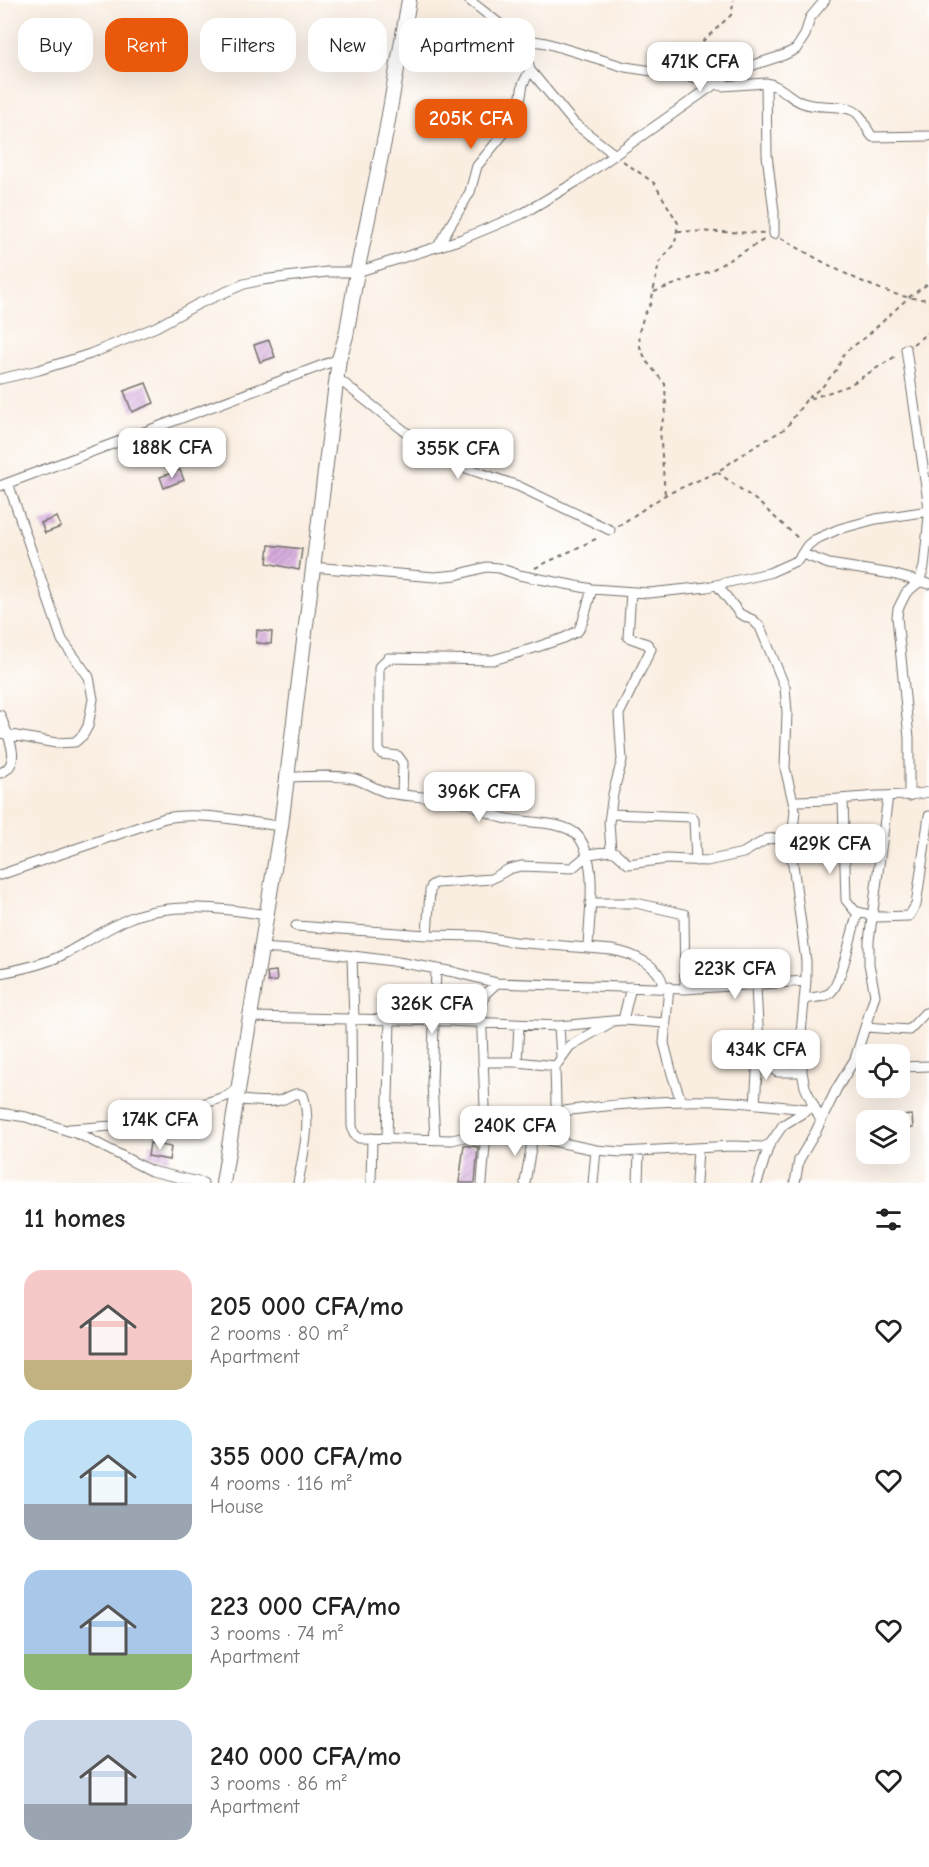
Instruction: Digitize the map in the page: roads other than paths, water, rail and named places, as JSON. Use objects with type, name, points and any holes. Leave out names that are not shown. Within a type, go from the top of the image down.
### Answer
[{"type":"street","points":[[223,1183],[281,826],[336,377],[386,132],[409,0]]},
{"type":"street","points":[[469,0],[492,18]]},
{"type":"street","points":[[0,379],[39,370],[99,350],[156,327],[188,309],[244,284],[327,272],[357,272],[474,234],[522,214],[576,182],[740,68],[784,56],[796,49],[805,35],[810,18],[825,0]]},
{"type":"street","points":[[535,41],[561,46],[625,67],[693,77],[729,87],[766,83],[779,86],[794,100],[802,103],[817,107],[852,110],[860,115],[873,137],[929,136]]},
{"type":"street","points":[[438,246],[470,192],[477,166],[510,126],[519,108],[523,84],[529,72]]},
{"type":"street","points":[[532,72],[574,123],[614,154]]},
{"type":"street","points":[[766,83],[767,154],[774,212],[774,234]]},
{"type":"street","points":[[312,567],[435,577],[456,575],[486,567],[499,568],[519,575],[592,589],[650,593],[717,585],[770,573],[798,560],[805,550],[839,529],[876,519],[929,510],[906,349]]},
{"type":"street","points":[[3,733],[57,743],[75,742],[88,726],[93,699],[89,677],[62,640],[4,485],[339,359]]},
{"type":"street","points":[[336,377],[440,459],[518,486],[610,530]]},
{"type":"street","points":[[924,583],[929,516]]},
{"type":"street","points":[[805,550],[829,564],[892,573],[924,583]]},
{"type":"street","points":[[909,795],[909,738],[897,617],[898,609],[906,593],[924,583]]},
{"type":"street","points":[[717,585],[740,614],[753,620],[760,627],[785,687],[787,712],[785,768],[795,810],[791,850],[804,944],[806,981],[801,1033],[802,1072],[812,1110],[821,1121]]},
{"type":"street","points":[[402,794],[403,763],[398,756],[382,754],[379,751],[379,667],[383,662],[388,658],[493,660],[564,638],[578,631],[584,621],[592,589]]},
{"type":"street","points":[[611,851],[609,822],[613,794],[622,760],[619,714],[651,650],[647,644],[628,637],[631,592]]},
{"type":"street","points":[[0,715],[3,733],[14,754],[7,771],[0,773]]},
{"type":"street","points":[[287,777],[355,779],[389,793],[466,803],[510,820],[534,821],[571,830],[589,854],[588,947]]},
{"type":"street","points":[[793,801],[929,792]]},
{"type":"street","points":[[795,1183],[799,1160],[855,1059],[875,993],[869,955],[888,796]]},
{"type":"street","points":[[843,799],[846,900],[850,907],[858,913],[873,916],[907,917],[912,913],[916,905],[929,816]]},
{"type":"street","points":[[611,814],[692,817],[696,861]]},
{"type":"street","points":[[0,875],[165,818],[181,815],[281,826]]},
{"type":"street","points":[[427,935],[430,891],[434,884],[491,879],[509,869],[521,866],[572,868],[589,854],[611,851],[628,864],[667,859],[711,860],[743,853],[767,839],[791,837]]},
{"type":"street","points":[[590,903],[636,903],[684,914],[686,988]]},
{"type":"street","points":[[0,973],[63,955],[102,931],[138,915],[173,910],[219,908],[266,915]]},
{"type":"street","points":[[804,999],[827,995],[833,990],[858,913]]},
{"type":"street","points":[[296,926],[427,935],[479,936],[514,942],[620,951],[647,964],[666,987],[666,1050],[681,1101]]},
{"type":"street","points":[[260,948],[352,956],[435,969],[497,983],[686,988],[756,986],[806,981]]},
{"type":"street","points":[[352,956],[352,1126],[358,1138],[452,1140],[486,1132],[505,1131],[596,1150],[639,1152],[769,1145]]},
{"type":"street","points":[[435,969],[432,1083],[435,1140]]},
{"type":"street","points":[[482,1183],[486,1132],[483,999],[497,983]]},
{"type":"street","points":[[755,1104],[759,1044],[756,986]]},
{"type":"street","points":[[623,1020],[631,987]]},
{"type":"street","points":[[865,1027],[909,1030],[929,1012]]},
{"type":"street","points":[[250,1017],[559,1026],[623,1020],[665,1023]]},
{"type":"street","points":[[387,1138],[390,1020]]},
{"type":"street","points":[[483,1062],[558,1062],[574,1044],[612,1021]]},
{"type":"street","points":[[517,1062],[519,1025]]},
{"type":"street","points":[[557,1141],[559,1026]]},
{"type":"street","points":[[759,1044],[768,1062],[777,1072],[802,1072]]},
{"type":"street","points":[[910,1067],[929,1066]]},
{"type":"street","points":[[64,1129],[151,1121],[238,1094],[274,1101],[296,1093],[303,1095],[306,1113],[305,1145],[298,1183]]},
{"type":"street","points":[[557,1112],[646,1102],[681,1101],[735,1102],[812,1110]]},
{"type":"street","points":[[757,1183],[769,1145],[783,1125],[812,1110]]},
{"type":"street","points":[[0,1113],[26,1117],[64,1129],[102,1145],[151,1171],[204,1183]]},
{"type":"street","points":[[525,1183],[533,1136]]},
{"type":"street","points":[[371,1183],[372,1138]]},
{"type":"street","points":[[696,1183],[698,1148]]},
{"type":"street","points":[[593,1183],[596,1150]]},
{"type":"street","points":[[638,1183],[639,1152]]}]
